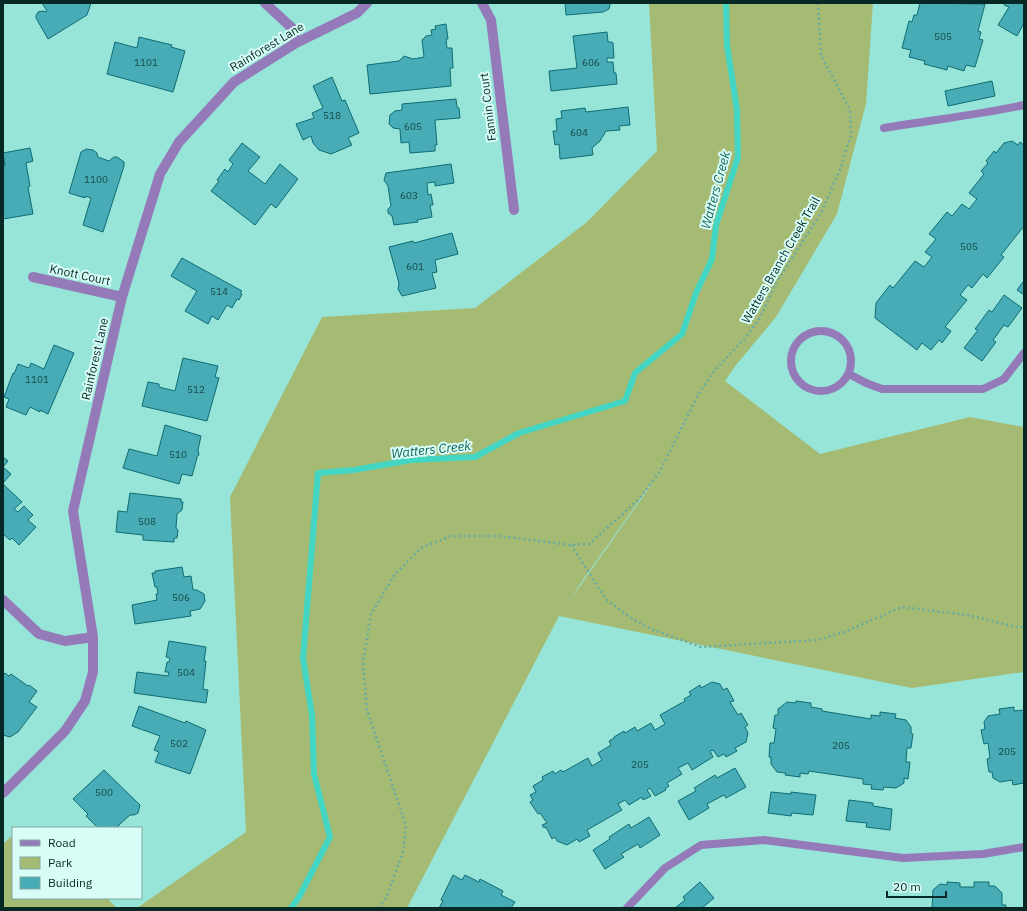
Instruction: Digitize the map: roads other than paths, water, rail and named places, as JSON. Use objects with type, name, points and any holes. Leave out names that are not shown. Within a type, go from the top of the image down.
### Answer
[{"type":"street","points":[[265,3],[293,29],[296,43]]},
{"type":"street","name":"Rainforest Lane","points":[[3,792],[65,731],[85,701],[93,672],[93,637],[73,511],[122,297],[160,174],[178,142],[234,82],[296,43],[357,13],[367,3]]},
{"type":"street","name":"Fannin Court","points":[[482,3],[491,20],[514,210]]},
{"type":"street","name":"Knott Court","points":[[33,278],[122,297]]},
{"type":"street","points":[[3,600],[39,634],[65,642],[93,637]]},
{"type":"lane","points":[[884,128],[938,119],[989,113],[1024,105]]},
{"type":"lane","points":[[817,331],[828,331],[838,335],[846,343],[851,353],[852,364],[849,374],[839,385],[830,390],[818,391],[808,388],[800,382],[794,374],[792,368],[792,357],[794,348],[803,337],[817,331]]},
{"type":"lane","points":[[849,374],[882,389],[983,389],[1004,379],[1024,353]]},
{"type":"lane","points":[[628,908],[665,868],[701,846],[764,840],[904,858],[983,854],[1024,847]]},
{"type":"waterway","name":"Watters Creek","points":[[291,908],[299,897],[330,837],[314,774],[312,715],[303,658],[318,473],[354,470],[411,460],[475,457],[519,433],[625,401],[635,373],[682,334],[696,293],[712,259],[716,225],[738,157],[737,110],[727,45],[726,3]]}]
